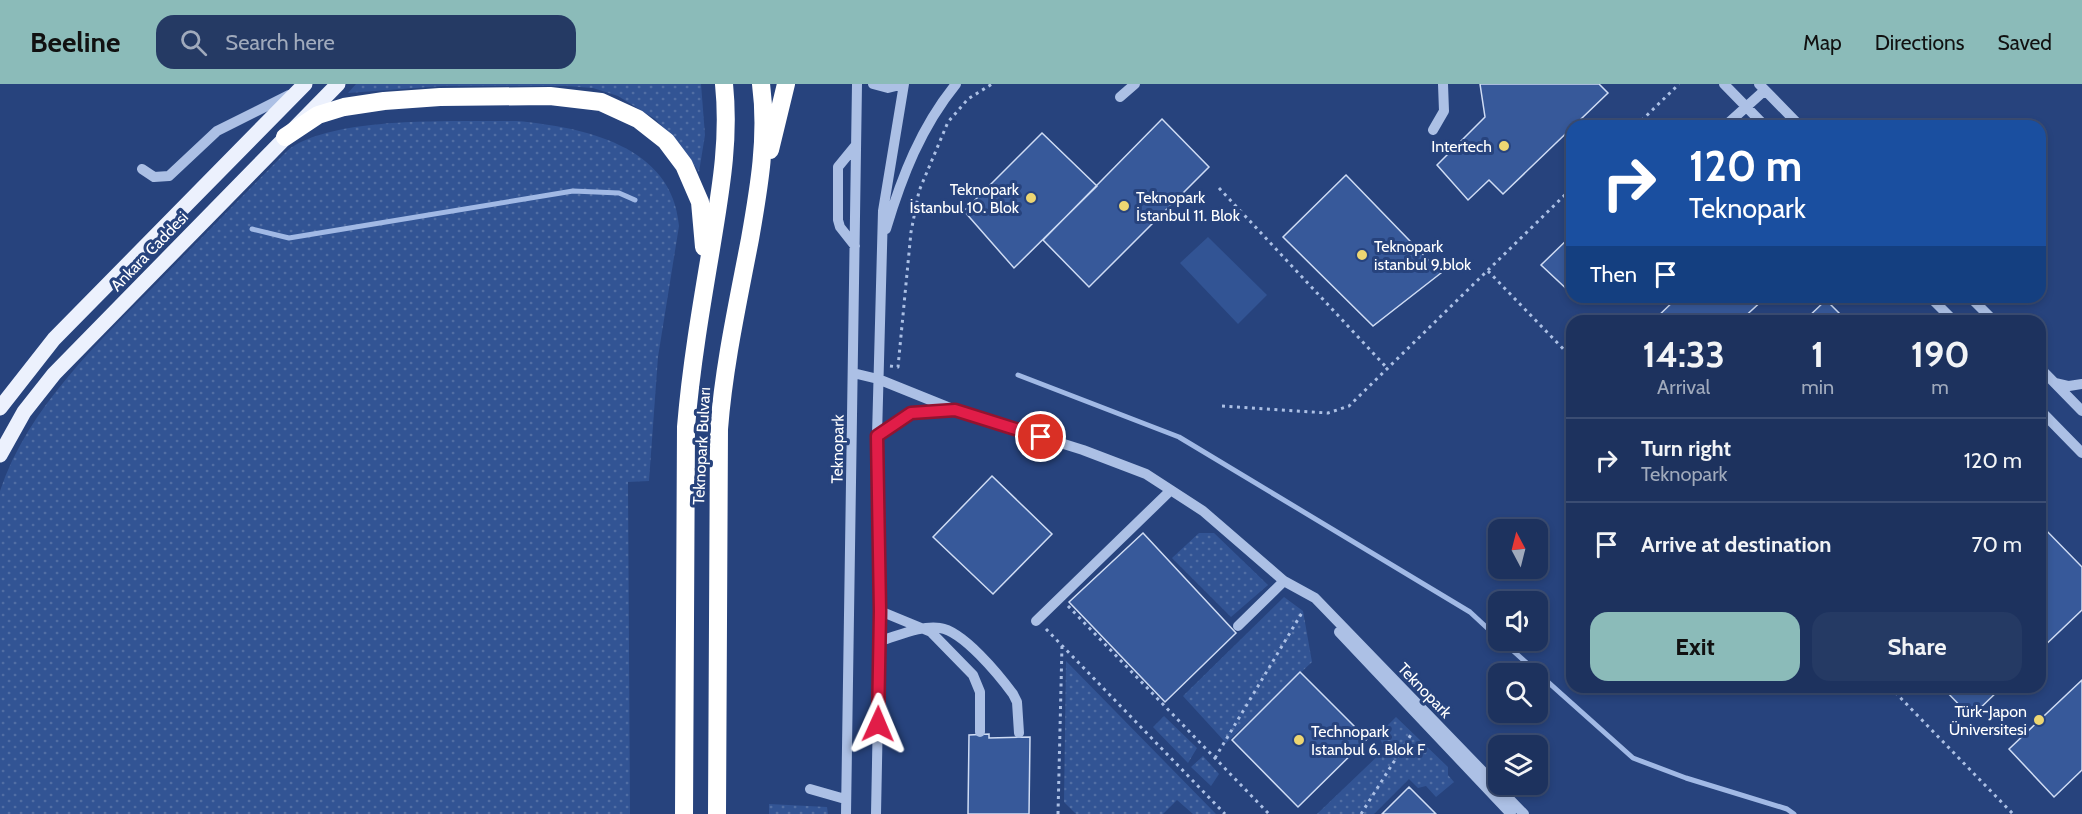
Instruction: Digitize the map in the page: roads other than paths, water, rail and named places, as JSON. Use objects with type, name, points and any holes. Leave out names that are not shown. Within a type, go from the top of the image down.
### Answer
[{"type":"highway","name":"Teknopark Bulvarı","points":[[684,814],[686,427],[724,166],[727,131],[724,84]]},
{"type":"highway","name":"Teknopark Bulvarı","points":[[718,812],[719,429],[724,379],[759,190],[763,119],[760,84]]},
{"type":"highway","points":[[759,190],[786,84]]},
{"type":"highway","points":[[285,137],[318,115],[344,107],[384,101],[440,97],[550,96],[601,102],[638,119],[666,141],[684,165],[700,202],[707,273]]},
{"type":"main road","name":"Ankara Caddesi","points":[[0,455],[24,412],[54,374],[338,84]]},
{"type":"main road","name":"Ankara Caddesi","points":[[0,408],[54,339],[303,87]]},
{"type":"street","name":"Teknopark","points":[[846,814],[844,799],[857,84]]},
{"type":"street","points":[[873,84],[888,88],[904,84],[886,184],[882,240],[877,436],[880,641],[876,814]]},
{"type":"street","points":[[882,240],[898,188],[917,143],[931,118],[956,84]]},
{"type":"street","points":[[1120,97],[1136,84]]},
{"type":"street","points":[[1433,130],[1444,111],[1443,84]]},
{"type":"street","points":[[1724,84],[1759,120]]},
{"type":"street","points":[[141,169],[154,177],[169,176],[178,171],[218,131],[303,87]]},
{"type":"street","points":[[1731,120],[1762,87],[1794,120]]},
{"type":"street","points":[[855,246],[840,227],[838,220],[837,176],[840,161],[856,145]]},
{"type":"street","points":[[1936,303],[1948,315]]},
{"type":"street","points":[[1976,303],[1988,315]]},
{"type":"street","name":"Teknopark","points":[[853,373],[879,379],[955,410],[1120,463],[1171,490],[1203,511],[1284,581],[1302,588],[1315,598],[1524,814]]},
{"type":"street","points":[[2046,374],[2082,411]]},
{"type":"street","points":[[2054,382],[2069,386],[2082,384]]},
{"type":"street","name":"Teknopark","points":[[877,436],[911,413],[955,410]]},
{"type":"street","points":[[2046,416],[2082,453]]},
{"type":"street","points":[[1036,621],[1171,490]]},
{"type":"street","points":[[1238,626],[1284,581]]},
{"type":"street","name":"Teknopark","points":[[1302,588],[1340,634],[1510,814]]},
{"type":"street","points":[[880,611],[925,628],[976,680],[980,692],[980,732]]},
{"type":"street","points":[[880,641],[925,628],[941,628],[961,639],[1009,688],[1017,702],[1019,733]]},
{"type":"street","points":[[810,789],[844,799]]},
{"type":"waterway","points":[[252,229],[289,238],[573,191],[619,193],[635,200]]},
{"type":"waterway","points":[[1018,375],[1179,437],[1470,612],[1488,629]]},
{"type":"waterway","points":[[1513,651],[1633,758],[1686,778],[1787,809],[1794,814]]},
{"type":"place","name":"Intertech","points":[[1504,146]]},
{"type":"place","name":"Teknopark İstanbul 10. Blok","points":[[1031,198]]},
{"type":"place","name":"Teknopark İstanbul 11. Blok","points":[[1124,206]]},
{"type":"place","name":"Teknopark istanbul 9.blok","points":[[1362,255]]},
{"type":"place","name":"Türk-Japon Üniversitesi","points":[[2039,720]]},
{"type":"place","name":"Technopark Istanbul 6. Blok F","points":[[1299,740]]}]
